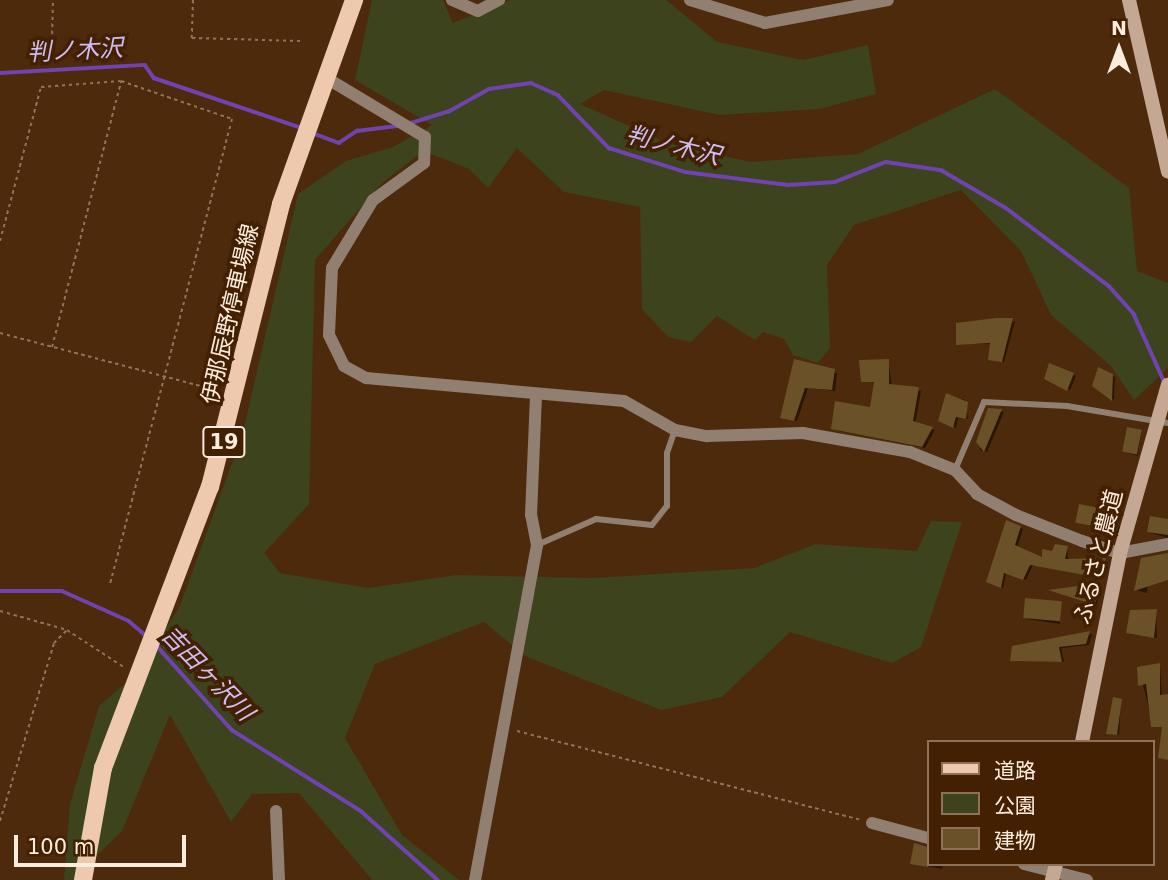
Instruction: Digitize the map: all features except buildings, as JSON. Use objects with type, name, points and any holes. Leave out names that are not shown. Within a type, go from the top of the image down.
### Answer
[{"type":"main road","name":"伊那辰野停車場線","points":[[83,880],[92,805],[135,675],[211,487],[238,396],[281,204],[328,79],[354,0]]},
{"type":"street","points":[[452,0],[478,11],[499,0]]},
{"type":"street","points":[[690,0],[765,23],[888,0]]},
{"type":"street","points":[[1129,0],[1168,172]]},
{"type":"street","points":[[328,79],[425,137],[424,163],[373,200],[332,268],[329,335],[344,366],[366,378],[624,401],[675,430],[707,436],[803,433],[910,452],[955,470],[977,494],[1016,515],[1120,553],[1168,544]]},
{"type":"street","name":"ふるさと農道","points":[[1082,740],[1120,553],[1163,422],[1168,385]]},
{"type":"street","points":[[475,880],[506,728],[537,545],[531,515],[536,394]]},
{"type":"street","points":[[276,811],[279,880]]},
{"type":"street","points":[[872,823],[926,837]]},
{"type":"street","points":[[1032,866],[1087,880]]},
{"type":"lane","points":[[955,470],[984,402],[1163,422]]},
{"type":"lane","points":[[537,545],[596,519],[652,525],[667,506],[667,453],[675,430]]},
{"type":"path","points":[[52,0],[52,41]]},
{"type":"path","points":[[193,0],[192,38],[301,41]]},
{"type":"path","points":[[0,241],[41,87],[121,81],[232,120],[168,377],[110,584]]},
{"type":"path","points":[[52,347],[121,81]]},
{"type":"path","points":[[0,333],[238,396]]},
{"type":"path","points":[[0,611],[67,630],[135,675]]},
{"type":"path","points":[[0,821],[54,643],[67,630]]},
{"type":"path","points":[[506,728],[872,823]]},
{"type":"green space","points":[[372,0],[443,0],[453,23],[510,0],[666,0],[717,42],[803,60],[868,45],[876,94],[819,109],[719,115],[604,90],[580,104],[663,141],[750,162],[858,154],[995,89],[1129,188],[1137,271],[1168,283],[1168,368],[1134,400],[1110,365],[1051,315],[1021,251],[961,190],[854,225],[827,265],[830,348],[818,363],[793,355],[784,339],[763,332],[755,340],[717,316],[691,342],[668,337],[642,309],[640,207],[564,192],[517,148],[488,188],[469,169],[423,151],[381,184],[315,260],[309,504],[264,553],[280,573],[368,588],[457,575],[593,578],[754,568],[816,544],[917,551],[931,521],[962,522],[921,647],[892,663],[790,632],[722,697],[661,710],[525,656],[484,622],[375,664],[345,738],[402,835],[459,880],[372,880],[299,793],[252,794],[231,822],[170,715],[122,831],[87,865],[86,880],[64,880],[70,804],[99,706],[135,675],[179,608],[242,436],[298,194],[346,161],[393,147],[432,125],[355,80]]},
{"type":"waterway","name":"判ノ木沢","points":[[0,73],[145,65],[154,78],[302,128]]},
{"type":"waterway","name":"判ノ木沢","points":[[411,123],[448,112],[489,89],[531,83],[558,95],[609,148],[685,172],[788,185],[835,182],[886,162],[941,170],[1006,208],[1109,286],[1134,314],[1165,383]]},
{"type":"waterway","name":"判ノ木沢","points":[[312,133],[339,143],[357,131],[397,126]]},
{"type":"waterway","name":"吉田ヶ沢川","points":[[0,591],[62,591],[129,621],[146,636]]},
{"type":"waterway","name":"吉田ヶ沢川","points":[[157,646],[232,730],[361,811],[438,880]]}]
